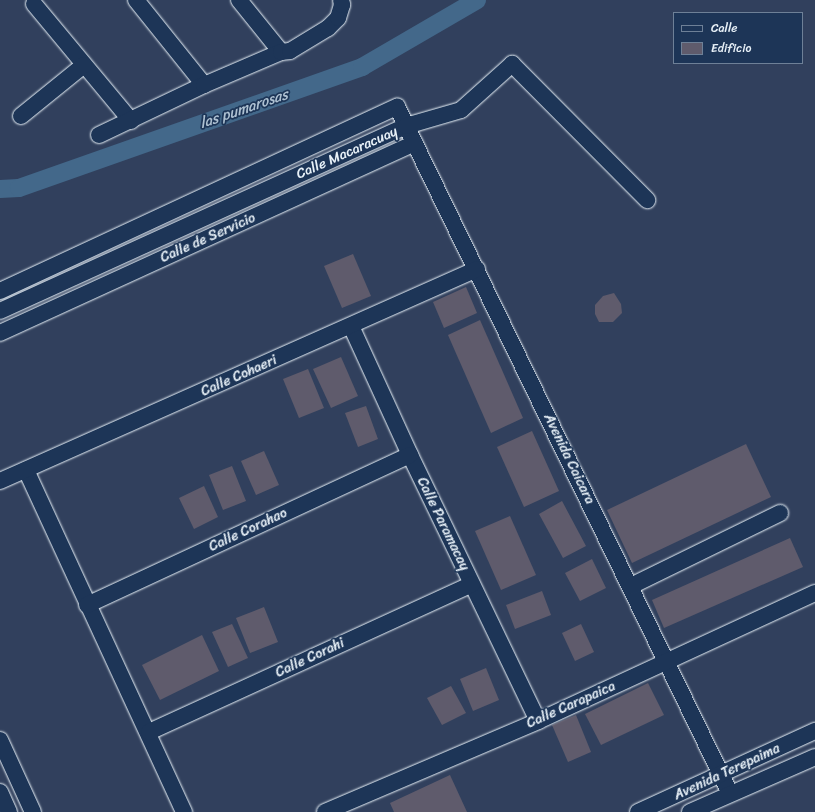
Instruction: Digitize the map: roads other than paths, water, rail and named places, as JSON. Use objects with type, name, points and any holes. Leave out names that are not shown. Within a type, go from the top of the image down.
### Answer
[{"type":"street","points":[[136,0],[204,85]]},
{"type":"street","points":[[239,0],[281,52]]},
{"type":"street","points":[[99,135],[204,85],[281,52],[290,51],[328,28],[338,18],[342,5],[341,0]]},
{"type":"street","points":[[34,4],[130,120]]},
{"type":"street","points":[[21,116],[84,64]]},
{"type":"street","points":[[406,126],[461,110],[512,64],[647,200]]},
{"type":"street","name":"Calle Macaracuay","points":[[0,291],[397,107],[406,126],[0,311]]},
{"type":"street","name":"Avenida Caicara","points":[[406,126],[668,661],[730,793]]},
{"type":"street","name":"Calle de Servicio","points":[[0,333],[415,143]]},
{"type":"street","name":"Calle Cohaeri","points":[[0,482],[477,269]]},
{"type":"street","name":"Calle Paramacay","points":[[351,326],[410,455],[538,721]]},
{"type":"street","name":"Calle Corahao","points":[[87,605],[410,455]]},
{"type":"street","points":[[26,470],[87,605],[149,732],[184,812]]},
{"type":"street","points":[[631,586],[780,513]]},
{"type":"street","name":"Calle Corahi","points":[[149,732],[472,584]]},
{"type":"street","name":"Calle Carapaica","points":[[325,812],[538,721],[815,593]]},
{"type":"street","name":"Avenida Terepaima","points":[[638,812],[815,731]]},
{"type":"street","points":[[0,740],[33,812]]},
{"type":"street","name":"Avenida Terepaima","points":[[690,812],[730,793],[815,757]]},
{"type":"street","points":[[0,792],[9,812]]},
{"type":"waterway","name":"las pumarosas","points":[[0,189],[19,188],[362,67],[477,0]]}]
